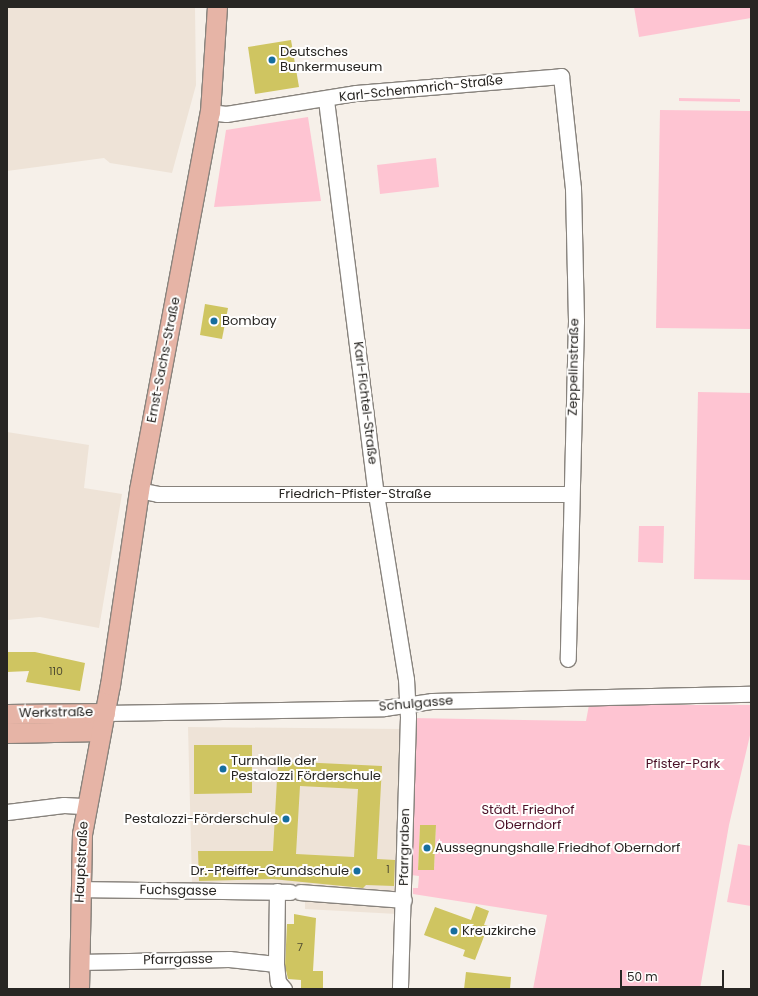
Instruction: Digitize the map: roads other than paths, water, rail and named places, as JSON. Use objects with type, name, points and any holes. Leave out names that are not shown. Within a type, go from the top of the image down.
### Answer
[{"type":"main road","name":"Ernst-Sachs-Straße","points":[[103,722],[139,490],[210,112],[217,7]]},
{"type":"main road","name":"Werkstraße","points":[[7,714],[103,722]]},
{"type":"main road","name":"Werkstraße","points":[[7,732],[103,722]]},
{"type":"main road","name":"Hauptstraße","points":[[79,989],[81,842],[86,806],[103,722]]},
{"type":"street","name":"Karl-Schemmrich-Straße","points":[[210,112],[226,114],[326,100],[356,94],[561,76]]},
{"type":"street","name":"Zeppelinstraße","points":[[561,76],[572,188],[575,282],[568,659]]},
{"type":"street","name":"Karl-Fichtel-Straße","points":[[326,100],[376,494],[406,679],[407,705]]},
{"type":"street","name":"Friedrich-Pfister-Straße","points":[[139,490],[158,494],[571,494]]},
{"type":"street","name":"Schulgasse","points":[[103,722],[407,705],[432,701],[751,694]]},
{"type":"street","name":"Pfarrgraben","points":[[400,989],[404,900],[407,705]]},
{"type":"street","points":[[7,812],[64,805],[86,806]]},
{"type":"street","name":"Fuchsgasse","points":[[80,889],[289,892],[404,900]]},
{"type":"street","points":[[284,989],[278,982],[276,964],[289,892]]},
{"type":"street","name":"Pfarrgasse","points":[[80,962],[229,958],[276,964]]},
{"type":"place","name":"Deutsches Bunkermuseum","points":[[272,60]]},
{"type":"place","name":"Bombay","points":[[214,321]]},
{"type":"place","name":"Turnhalle der Pestalozzi Förderschule","points":[[223,769]]},
{"type":"place","name":"Pestalozzi-Förderschule","points":[[286,819]]},
{"type":"place","name":"Aussegnungshalle Friedhof Oberndorf","points":[[427,848]]},
{"type":"place","name":"Dr.-Pfeiffer-Grundschule","points":[[357,871]]},
{"type":"place","name":"Kreuzkirche","points":[[454,931]]},
{"type":"park label","name":"Pfister-Park","points":[[683,764]]},
{"type":"park label","name":"Städt. Friedhof Oberndorf","points":[[528,818]]}]
